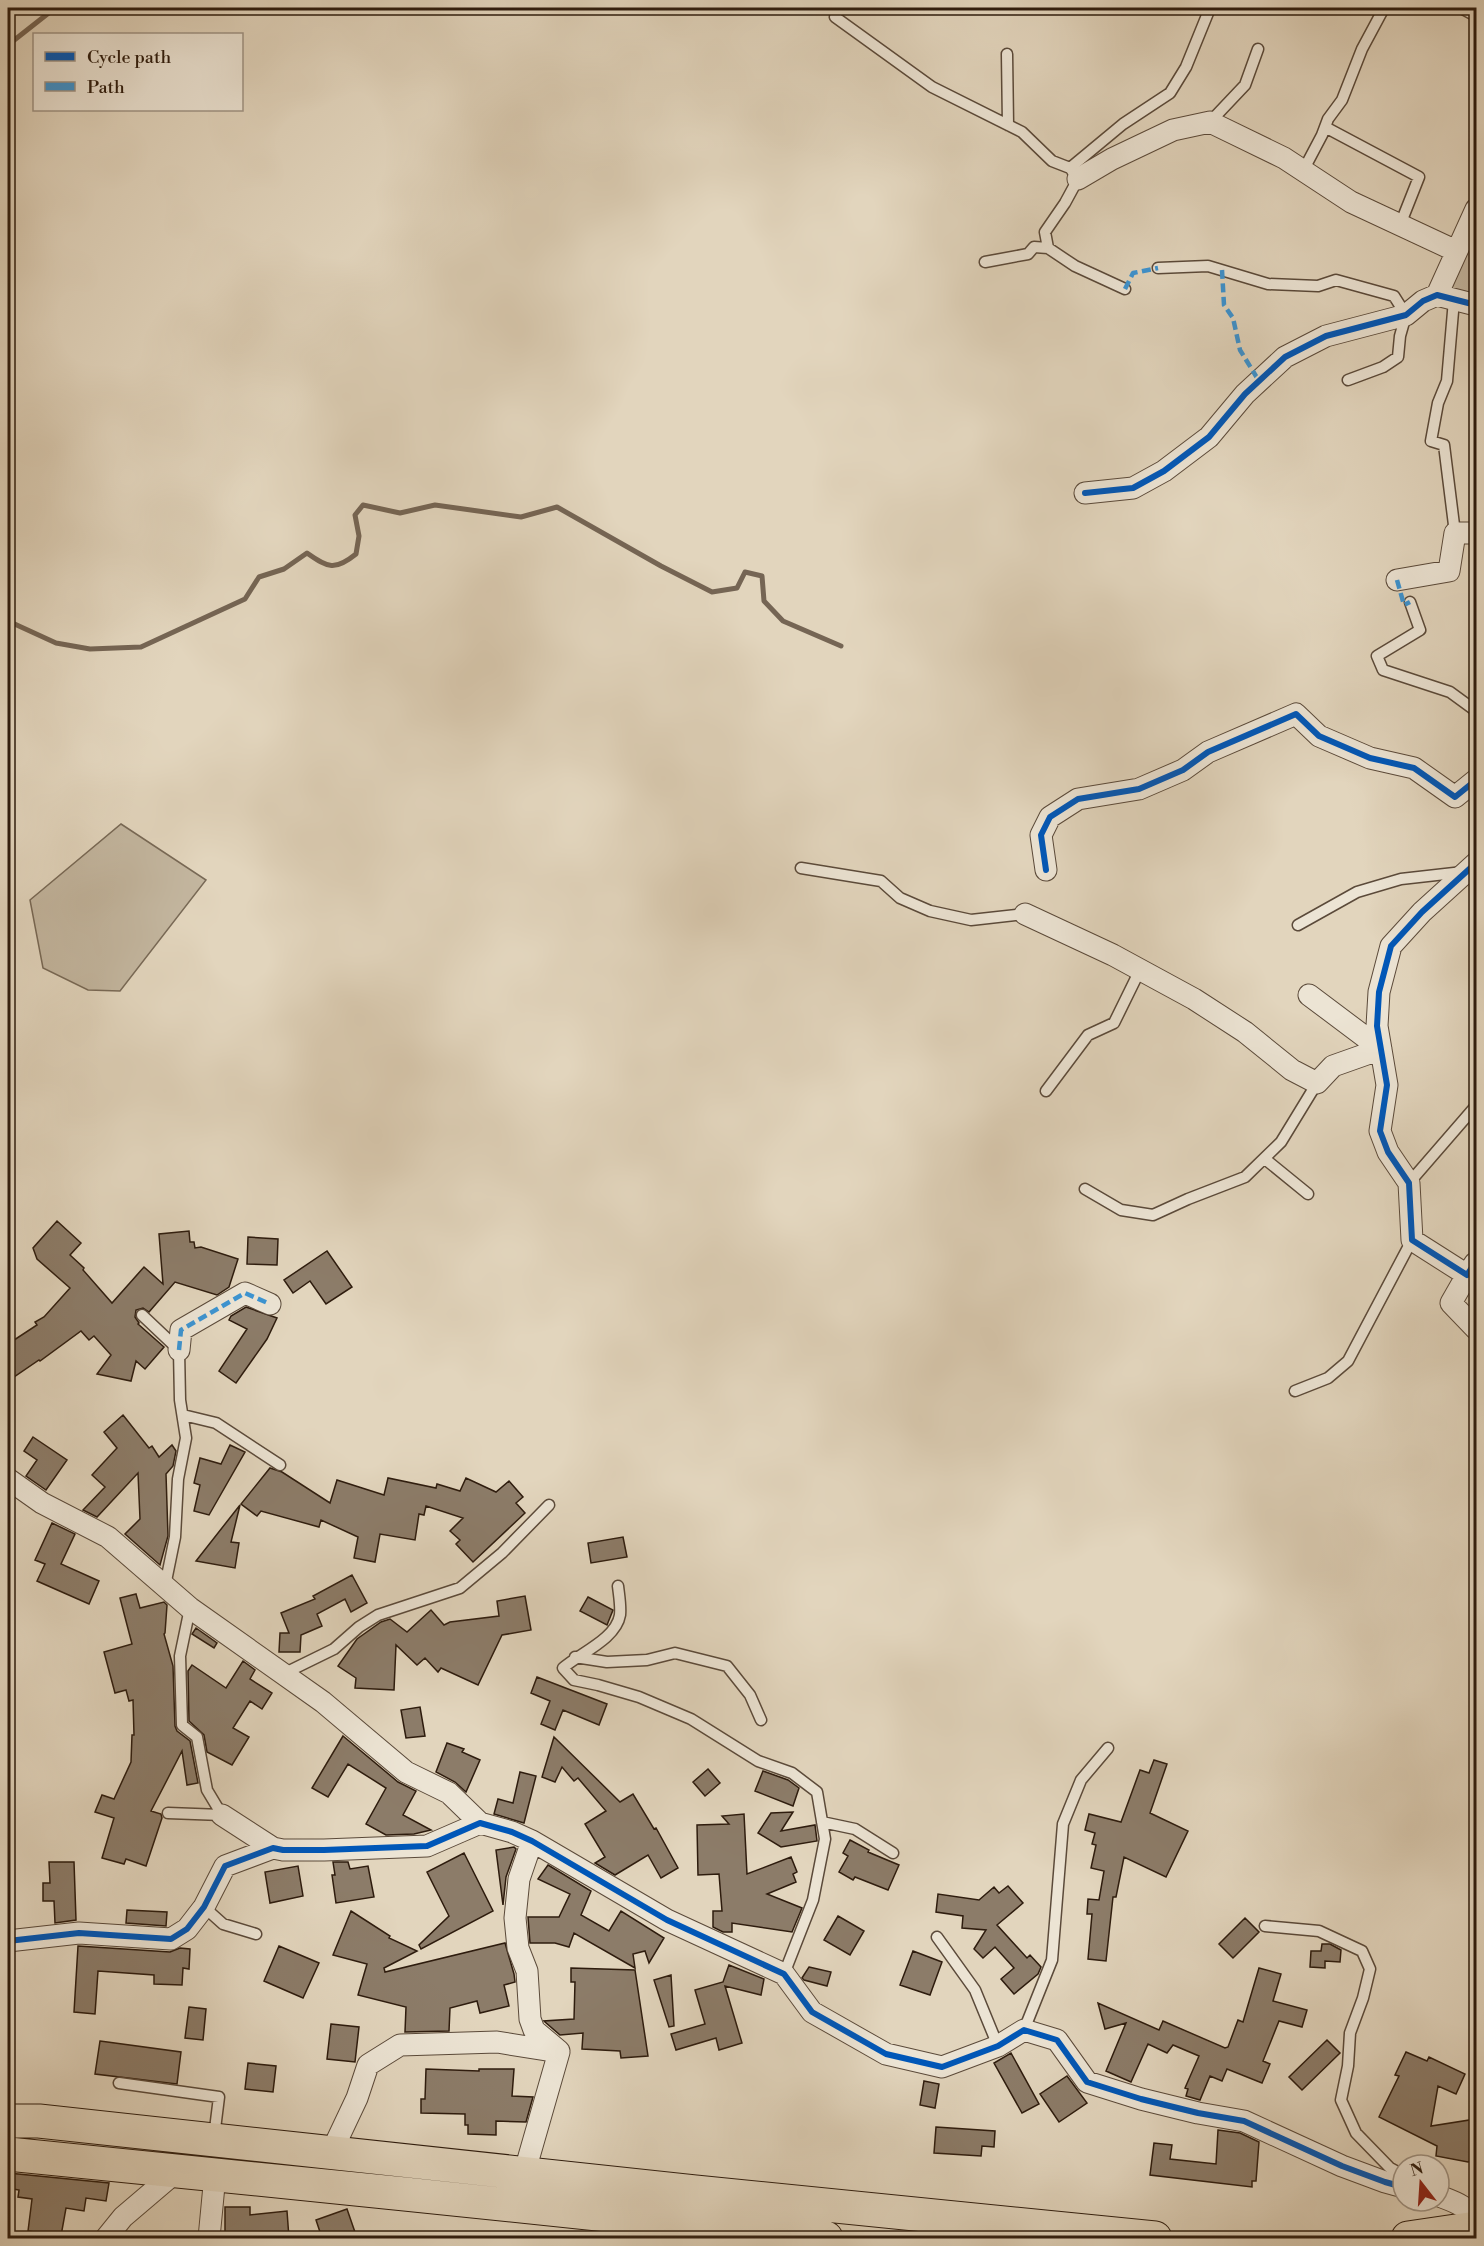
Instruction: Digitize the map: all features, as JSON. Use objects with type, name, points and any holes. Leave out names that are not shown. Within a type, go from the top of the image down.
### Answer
[{"type":"main road","points":[[8,2121],[39,2121],[525,2174],[1155,2238]]},
{"type":"main road","points":[[8,2154],[215,2175],[639,2229],[826,2238]]},
{"type":"main road","points":[[1408,2238],[1476,2228]]},
{"type":"street","points":[[1074,173],[1112,159],[1173,130],[1210,122],[1284,158],[1351,202],[1456,251]]},
{"type":"street","points":[[1445,297],[1456,251],[1476,209]]},
{"type":"street","points":[[1085,493],[1133,488],[1164,471],[1209,437],[1245,394],[1285,357],[1326,336],[1406,315],[1423,301],[1445,297],[1476,305]]},
{"type":"street","points":[[1396,580],[1449,571],[1455,533],[1476,533]]},
{"type":"street","points":[[1046,870],[1041,835],[1050,816],[1078,800],[1139,789],[1183,770],[1208,752],[1296,714],[1319,736],[1371,758],[1414,768],[1455,797],[1476,780]]},
{"type":"street","points":[[1473,867],[1422,912],[1390,946],[1379,992],[1377,1026],[1387,1085],[1380,1131],[1388,1152],[1409,1183],[1412,1240],[1472,1270],[1451,1303],[1476,1329]]},
{"type":"street","points":[[1025,914],[1140,969],[1194,999],[1245,1032],[1292,1070],[1317,1083],[1333,1066],[1381,1049]]},
{"type":"street","points":[[1309,995],[1381,1049]]},
{"type":"street","points":[[179,1350],[181,1329],[245,1293],[270,1304]]},
{"type":"street","points":[[8,1479],[42,1503],[108,1537],[190,1608],[322,1702],[406,1772],[449,1793],[480,1822],[532,1841],[667,1920],[784,1974],[812,2012],[886,2054],[942,2067],[998,2046],[1024,2030],[1057,2040],[1087,2082],[1141,2099],[1244,2121],[1342,2166],[1391,2183]]},
{"type":"street","points":[[222,1815],[273,1848],[283,1850],[427,1846],[480,1822]]},
{"type":"street","points":[[532,1841],[519,1879],[515,1918],[518,1948],[527,1971],[530,2019],[534,2030],[559,2052]]},
{"type":"street","points":[[8,1941],[79,1933],[171,1939],[187,1929],[204,1907],[225,1866],[273,1848]]},
{"type":"street","points":[[331,2153],[357,2098],[368,2065],[400,2045],[497,2042],[559,2052]]},
{"type":"street","points":[[525,2174],[559,2052]]},
{"type":"street","points":[[106,2238],[123,2217],[177,2171]]},
{"type":"street","points":[[209,2238],[215,2175]]},
{"type":"street","points":[[1451,2201],[1472,2212],[1476,2223]]},
{"type":"lane","points":[[1048,248],[1045,232],[1065,203],[1074,173],[1123,124],[1170,93],[1186,67],[1210,8]]},
{"type":"lane","points":[[1303,171],[1328,119],[1342,100],[1362,49],[1384,8]]},
{"type":"lane","points":[[1461,8],[1476,16]]},
{"type":"lane","points":[[835,17],[932,87],[1022,132],[1052,161],[1074,173]]},
{"type":"lane","points":[[1210,122],[1245,86],[1258,49]]},
{"type":"lane","points":[[1007,54],[1008,125]]},
{"type":"lane","points":[[1325,127],[1419,177],[1400,225]]},
{"type":"lane","points":[[985,262],[1028,254],[1034,247],[1048,248],[1075,266],[1125,289]]},
{"type":"lane","points":[[1158,268],[1208,266],[1268,284],[1318,286],[1336,280],[1394,296],[1406,315],[1400,336],[1398,357],[1383,368],[1348,380]]},
{"type":"lane","points":[[1445,297],[1447,381],[1438,403],[1431,441],[1444,445],[1455,533]]},
{"type":"lane","points":[[1410,602],[1420,630],[1377,656],[1383,670],[1450,692],[1476,711]]},
{"type":"lane","points":[[1298,925],[1357,891],[1401,879],[1473,867]]},
{"type":"lane","points":[[801,868],[881,881],[900,898],[930,910],[971,920],[1025,914]]},
{"type":"lane","points":[[1046,1091],[1088,1035],[1114,1023],[1140,969]]},
{"type":"lane","points":[[1085,1189],[1121,1210],[1153,1215],[1245,1178],[1281,1142],[1317,1083]]},
{"type":"lane","points":[[1409,1183],[1474,1108]]},
{"type":"lane","points":[[1265,1159],[1308,1194]]},
{"type":"lane","points":[[1295,1391],[1328,1378],[1348,1361],[1412,1240]]},
{"type":"lane","points":[[142,1315],[179,1350],[180,1400],[186,1438],[178,1479],[175,1537],[165,1586]]},
{"type":"lane","points":[[183,1415],[216,1423],[280,1465]]},
{"type":"lane","points":[[283,1674],[334,1650],[359,1627],[378,1615],[460,1588],[502,1553],[549,1505]]},
{"type":"lane","points":[[618,1586],[620,1616],[608,1636],[575,1657],[563,1668],[574,1680],[639,1698],[691,1719],[758,1761],[792,1773],[817,1792],[825,1839],[813,1900],[784,1974]]},
{"type":"lane","points":[[190,1608],[180,1656],[182,1725],[197,1737],[207,1790],[222,1815]]},
{"type":"lane","points":[[575,1657],[607,1662],[647,1660],[675,1653],[727,1666],[750,1695],[761,1720]]},
{"type":"lane","points":[[1024,2030],[1052,1960],[1063,1824],[1081,1780],[1108,1748]]},
{"type":"lane","points":[[168,1813],[222,1815]]},
{"type":"lane","points":[[822,1822],[855,1829],[893,1853]]},
{"type":"lane","points":[[204,1907],[223,1924],[256,1934]]},
{"type":"lane","points":[[1265,1926],[1319,1931],[1362,1951],[1370,1969],[1363,1998],[1350,2033],[1348,2066],[1341,2100],[1356,2133],[1391,2169]]},
{"type":"lane","points":[[937,1937],[975,1990],[998,2046]]},
{"type":"lane","points":[[119,2083],[219,2097],[214,2140]]},
{"type":"shaded area","points":[[1476,229],[1476,296],[1449,288]]},
{"type":"shaded area","points":[[121,824],[206,880],[120,991],[88,990],[43,968],[30,900]]},
{"type":"building","points":[[57,1221],[81,1243],[70,1255],[84,1268],[83,1270],[112,1303],[144,1267],[163,1284],[159,1234],[189,1231],[190,1242],[194,1242],[195,1248],[201,1247],[238,1259],[229,1287],[217,1295],[175,1282],[149,1312],[143,1308],[136,1310],[135,1317],[138,1324],[164,1347],[145,1369],[136,1361],[131,1381],[97,1374],[111,1355],[94,1336],[89,1340],[81,1331],[8,1381],[8,1344],[37,1325],[35,1322],[44,1317],[70,1288],[37,1259],[33,1248]]},
{"type":"building","points":[[248,1237],[278,1239],[277,1265],[247,1264]]},
{"type":"building","points":[[327,1251],[352,1287],[326,1304],[310,1281],[293,1293],[284,1280]]},
{"type":"building","points":[[246,1307],[277,1318],[267,1339],[236,1383],[219,1371],[247,1329],[229,1320],[231,1316]]},
{"type":"building","points":[[123,1415],[149,1448],[152,1446],[159,1457],[172,1445],[176,1451],[173,1466],[166,1474],[168,1536],[160,1565],[125,1534],[140,1519],[138,1473],[97,1517],[83,1510],[105,1487],[92,1475],[117,1448],[104,1432]]},
{"type":"building","points":[[33,1437],[67,1460],[46,1490],[26,1476],[37,1460],[24,1451]]},
{"type":"building","points":[[230,1445],[245,1452],[209,1515],[194,1511],[200,1485],[194,1483],[200,1458],[221,1464]]},
{"type":"building","points":[[270,1468],[282,1472],[330,1503],[337,1480],[384,1495],[388,1478],[436,1488],[437,1484],[460,1491],[466,1478],[496,1492],[509,1481],[523,1497],[516,1503],[525,1513],[473,1562],[456,1544],[460,1540],[450,1531],[463,1518],[426,1506],[424,1515],[419,1514],[415,1540],[380,1534],[375,1562],[354,1558],[358,1537],[321,1520],[319,1527],[261,1511],[257,1516],[241,1504]]},
{"type":"building","points":[[240,1505],[231,1542],[239,1543],[235,1568],[196,1561]]},
{"type":"building","points":[[52,1523],[75,1534],[61,1564],[99,1581],[89,1604],[37,1581],[45,1564],[35,1560]]},
{"type":"building","points":[[623,1537],[627,1557],[591,1563],[588,1543]]},
{"type":"building","points":[[352,1575],[367,1603],[351,1612],[345,1599],[317,1614],[322,1626],[301,1635],[300,1652],[279,1652],[280,1633],[289,1633],[281,1613],[315,1599],[313,1596]]},
{"type":"building","points":[[136,1594],[140,1608],[164,1602],[167,1605],[164,1634],[173,1666],[175,1726],[177,1731],[190,1741],[198,1783],[187,1785],[182,1751],[151,1811],[161,1814],[162,1818],[146,1866],[126,1859],[124,1864],[102,1858],[114,1818],[95,1812],[102,1795],[114,1799],[131,1762],[132,1735],[134,1735],[133,1700],[129,1701],[126,1690],[115,1693],[104,1652],[132,1644],[120,1598]]},
{"type":"building","points":[[525,1596],[531,1630],[502,1635],[478,1685],[441,1668],[438,1672],[425,1658],[417,1665],[396,1645],[394,1690],[355,1688],[356,1678],[338,1666],[357,1639],[381,1622],[390,1619],[407,1632],[431,1610],[444,1625],[450,1622],[499,1616],[497,1601]]},
{"type":"building","points":[[588,1597],[613,1610],[607,1625],[580,1611]]},
{"type":"building","points":[[196,1628],[217,1643],[214,1648],[192,1634]]},
{"type":"building","points":[[243,1661],[255,1670],[250,1679],[272,1693],[262,1709],[250,1701],[233,1728],[249,1737],[232,1765],[207,1752],[204,1735],[189,1721],[188,1671],[192,1665],[226,1688]]},
{"type":"building","points":[[537,1677],[607,1704],[599,1725],[563,1710],[555,1730],[541,1724],[550,1701],[531,1693]]},
{"type":"building","points":[[420,1707],[425,1736],[406,1738],[401,1710]]},
{"type":"building","points":[[343,1736],[398,1782],[416,1791],[403,1815],[431,1830],[414,1834],[386,1835],[366,1824],[386,1788],[348,1764],[328,1797],[312,1788]]},
{"type":"building","points":[[554,1737],[620,1802],[633,1794],[654,1829],[656,1828],[678,1868],[661,1878],[648,1855],[615,1875],[595,1863],[605,1857],[585,1824],[606,1811],[578,1778],[574,1781],[562,1767],[555,1782],[542,1777]]},
{"type":"building","points":[[447,1743],[464,1749],[462,1752],[480,1760],[466,1792],[455,1782],[436,1772]]},
{"type":"building","points":[[1154,1760],[1167,1764],[1150,1813],[1188,1831],[1166,1877],[1124,1857],[1116,1897],[1113,1897],[1106,1961],[1088,1959],[1092,1914],[1087,1914],[1088,1899],[1099,1900],[1104,1871],[1091,1868],[1096,1845],[1092,1844],[1095,1833],[1085,1830],[1089,1814],[1121,1822],[1140,1770],[1149,1773]]},
{"type":"building","points":[[708,1769],[720,1783],[705,1796],[693,1782]]},
{"type":"building","points":[[763,1771],[788,1780],[799,1788],[793,1806],[755,1791]]},
{"type":"building","points":[[520,1772],[536,1776],[524,1823],[494,1814],[498,1799],[513,1803]]},
{"type":"building","points":[[793,1812],[781,1831],[815,1825],[817,1841],[781,1847],[758,1833],[771,1813]]},
{"type":"building","points":[[744,1814],[747,1874],[791,1857],[797,1872],[793,1874],[796,1882],[767,1894],[802,1908],[792,1932],[732,1923],[732,1932],[723,1932],[713,1927],[713,1911],[722,1911],[719,1874],[698,1875],[697,1825],[729,1824],[722,1816]]},
{"type":"building","points":[[850,1840],[869,1850],[868,1852],[899,1865],[888,1890],[855,1877],[853,1880],[839,1872],[848,1856],[843,1853]]},
{"type":"building","points":[[514,1847],[516,1849],[506,1877],[503,1905],[496,1850]]},
{"type":"building","points":[[464,1853],[493,1911],[421,1949],[419,1945],[449,1916],[427,1872]]},
{"type":"building","points":[[49,1862],[74,1862],[76,1920],[55,1923],[54,1901],[43,1901],[43,1883],[50,1883]]},
{"type":"building","points":[[333,1862],[348,1862],[350,1869],[368,1866],[374,1897],[336,1903],[332,1875],[335,1875]]},
{"type":"building","points":[[548,1865],[591,1891],[581,1915],[609,1931],[621,1911],[664,1938],[649,1963],[645,1951],[633,1954],[635,1968],[574,1933],[569,1947],[555,1943],[530,1943],[528,1917],[559,1917],[570,1894],[538,1879]]},
{"type":"building","points":[[298,1866],[303,1896],[270,1903],[265,1872]]},
{"type":"building","points":[[1008,1886],[1023,1903],[997,1925],[1027,1958],[1030,1955],[1041,1967],[1038,1974],[1014,1994],[1001,1979],[1014,1968],[995,1947],[983,1958],[974,1949],[986,1930],[962,1928],[963,1916],[936,1912],[938,1894],[979,1900],[994,1887],[999,1893]]},
{"type":"building","points":[[127,1910],[167,1912],[166,1926],[126,1923]]},
{"type":"building","points":[[351,1911],[390,1936],[389,1938],[417,1951],[384,1968],[385,1972],[505,1943],[515,1982],[504,1985],[509,2006],[480,2013],[477,2001],[450,2008],[449,2031],[405,2032],[406,2007],[358,1995],[367,1964],[333,1955]]},
{"type":"building","points":[[838,1916],[864,1931],[850,1955],[824,1940]]},
{"type":"building","points":[[1245,1918],[1259,1932],[1233,1958],[1219,1944]]},
{"type":"building","points":[[1322,1944],[1330,1944],[1341,1950],[1340,1962],[1325,1961],[1325,1968],[1310,1967],[1311,1951],[1321,1951]]},
{"type":"building","points":[[78,1946],[170,1952],[180,1948],[190,1949],[189,1969],[183,1968],[182,1985],[154,1984],[154,1975],[98,1971],[95,2014],[74,2012]]},
{"type":"building","points":[[279,1946],[319,1963],[303,1998],[264,1981]]},
{"type":"building","points":[[913,1951],[942,1962],[930,1995],[900,1985]]},
{"type":"building","points":[[729,1965],[764,1979],[761,1995],[725,1986],[742,2043],[719,2050],[716,2038],[676,2050],[671,2034],[705,2024],[695,1990],[723,1982]]},
{"type":"building","points":[[809,1967],[831,1972],[827,1986],[802,1978]]},
{"type":"building","points":[[571,1968],[635,1970],[648,2056],[621,2058],[620,2051],[582,2049],[583,2033],[560,2035],[544,2021],[574,2019],[575,1982],[571,1982]]},
{"type":"building","points":[[1259,1968],[1281,1974],[1273,2001],[1307,2010],[1302,2027],[1279,2021],[1263,2061],[1270,2064],[1262,2083],[1227,2069],[1222,2081],[1210,2076],[1200,2100],[1186,2096],[1188,2089],[1185,2088],[1199,2056],[1173,2045],[1167,2053],[1148,2044],[1131,2082],[1106,2071],[1126,2023],[1105,2029],[1098,2003],[1159,2030],[1163,2021],[1225,2048],[1228,2047],[1238,2020],[1243,2022]]},
{"type":"building","points":[[671,1975],[674,2026],[669,2027],[654,1980]]},
{"type":"building","points":[[189,2007],[206,2009],[203,2040],[185,2038]]},
{"type":"building","points":[[331,2024],[359,2027],[355,2062],[327,2059]]},
{"type":"building","points":[[1327,2040],[1340,2053],[1302,2090],[1289,2077]]},
{"type":"building","points":[[100,2041],[181,2052],[177,2084],[95,2074]]},
{"type":"building","points":[[1406,2052],[1427,2061],[1429,2057],[1465,2074],[1456,2094],[1438,2086],[1431,2126],[1476,2119],[1476,2159],[1468,2162],[1451,2159],[1451,2153],[1436,2153],[1437,2146],[1379,2117],[1399,2076],[1395,2075]]},
{"type":"building","points":[[1011,2053],[1039,2104],[1022,2113],[994,2063]]},
{"type":"building","points":[[248,2063],[276,2066],[273,2092],[245,2089]]},
{"type":"building","points":[[426,2069],[479,2071],[479,2069],[514,2069],[512,2096],[533,2097],[526,2122],[496,2121],[496,2135],[468,2134],[465,2114],[421,2113],[421,2099],[425,2099]]},
{"type":"building","points":[[1067,2076],[1087,2103],[1059,2122],[1040,2094]]},
{"type":"building","points":[[924,2081],[939,2084],[935,2108],[920,2105]]},
{"type":"building","points":[[936,2127],[995,2131],[994,2147],[982,2146],[981,2156],[934,2153]]},
{"type":"building","points":[[1218,2130],[1240,2133],[1259,2142],[1256,2181],[1252,2181],[1252,2187],[1150,2175],[1154,2143],[1172,2145],[1170,2159],[1216,2164]]},
{"type":"building","points":[[8,2173],[109,2183],[106,2201],[86,2198],[84,2211],[66,2208],[61,2236],[28,2231],[32,2199],[18,2197],[19,2190],[8,2188]]},
{"type":"building","points":[[225,2207],[250,2207],[250,2215],[287,2211],[289,2238],[225,2238]]},
{"type":"building","points":[[347,2209],[357,2238],[322,2238],[316,2220]]},
{"type":"waterway","points":[[8,45],[55,8]]},
{"type":"waterway","points":[[8,621],[56,643],[90,649],[141,647],[245,599],[259,577],[284,569],[307,553],[331,566],[349,559],[356,554],[359,536],[355,515],[363,505],[400,513],[435,505],[521,517],[557,507],[712,592],[737,588],[745,572],[762,576],[764,601],[783,621],[841,646]]},
{"type":"marked path","points":[[1125,289],[1133,273],[1158,268]]},
{"type":"marked path","points":[[1222,270],[1224,305],[1233,318],[1240,350],[1259,381]]},
{"type":"marked path","points":[[1397,580],[1404,605],[1410,602]]},
{"type":"marked path","points":[[179,1350],[181,1330],[245,1293],[270,1304]]},
{"type":"cycle path","points":[[1085,493],[1133,488],[1164,471],[1209,437],[1245,394],[1285,357],[1326,336],[1406,315],[1423,301],[1437,295],[1476,305]]},
{"type":"cycle path","points":[[1046,870],[1041,835],[1050,817],[1078,799],[1139,789],[1183,770],[1208,752],[1296,714],[1319,736],[1370,758],[1414,768],[1455,797],[1476,780]]},
{"type":"cycle path","points":[[1476,863],[1422,912],[1391,946],[1379,992],[1377,1026],[1387,1085],[1380,1131],[1388,1152],[1409,1183],[1412,1240],[1467,1275],[1476,1264]]},
{"type":"cycle path","points":[[8,1941],[79,1933],[171,1939],[187,1929],[204,1907],[225,1866],[273,1848],[324,1850],[427,1846],[480,1823],[512,1832],[532,1841],[667,1920],[784,1974],[812,2012],[886,2054],[942,2067],[998,2046],[1024,2030],[1057,2040],[1087,2082],[1141,2099],[1244,2121],[1342,2166],[1391,2184]]}]
